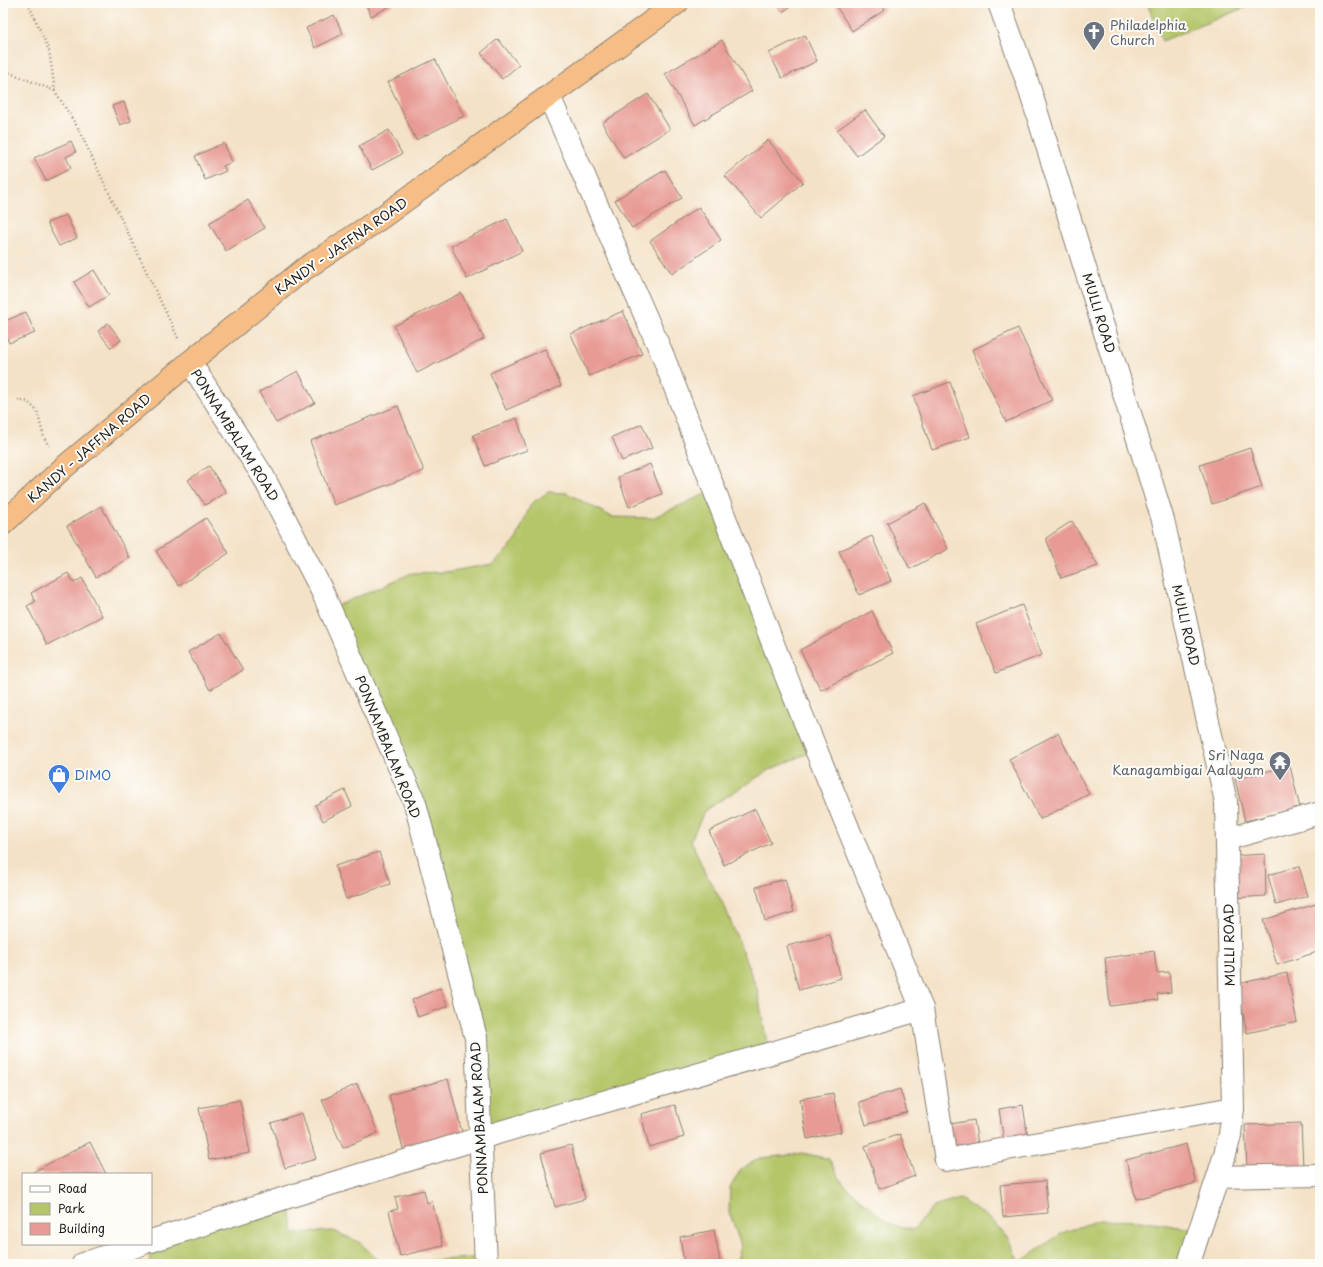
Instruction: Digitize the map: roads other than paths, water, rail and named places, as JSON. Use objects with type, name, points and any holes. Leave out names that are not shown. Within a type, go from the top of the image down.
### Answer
[{"type":"highway","name":"KANDY - JAFFNA ROAD","points":[[3,524],[62,469],[303,270],[378,220],[677,3]]},
{"type":"street","name":"MULLI ROAD","points":[[999,3],[1028,84],[1163,520],[1226,802],[1233,1108],[1230,1134],[1218,1177],[1195,1242],[1189,1264]]},
{"type":"street","points":[[549,96],[663,356],[777,654],[922,1009],[946,1160],[1233,1108]]},
{"type":"street","name":"PONNAMBALAM ROAD","points":[[190,362],[263,476],[319,584],[414,803],[476,1038],[486,1264]]},
{"type":"street","points":[[1227,839],[1320,813]]},
{"type":"street","points":[[152,1241],[480,1138],[922,1009]]},
{"type":"street","points":[[1218,1177],[1320,1175]]},
{"type":"street","points":[[83,1264],[139,1245]]},
{"type":"place","name":"Philadelphia Church","points":[[1094,52]]},
{"type":"place","name":"Sri Naga Kanagambigai Aalayam","points":[[1280,782]]},
{"type":"place","name":"DIMO","points":[[59,794]]}]
